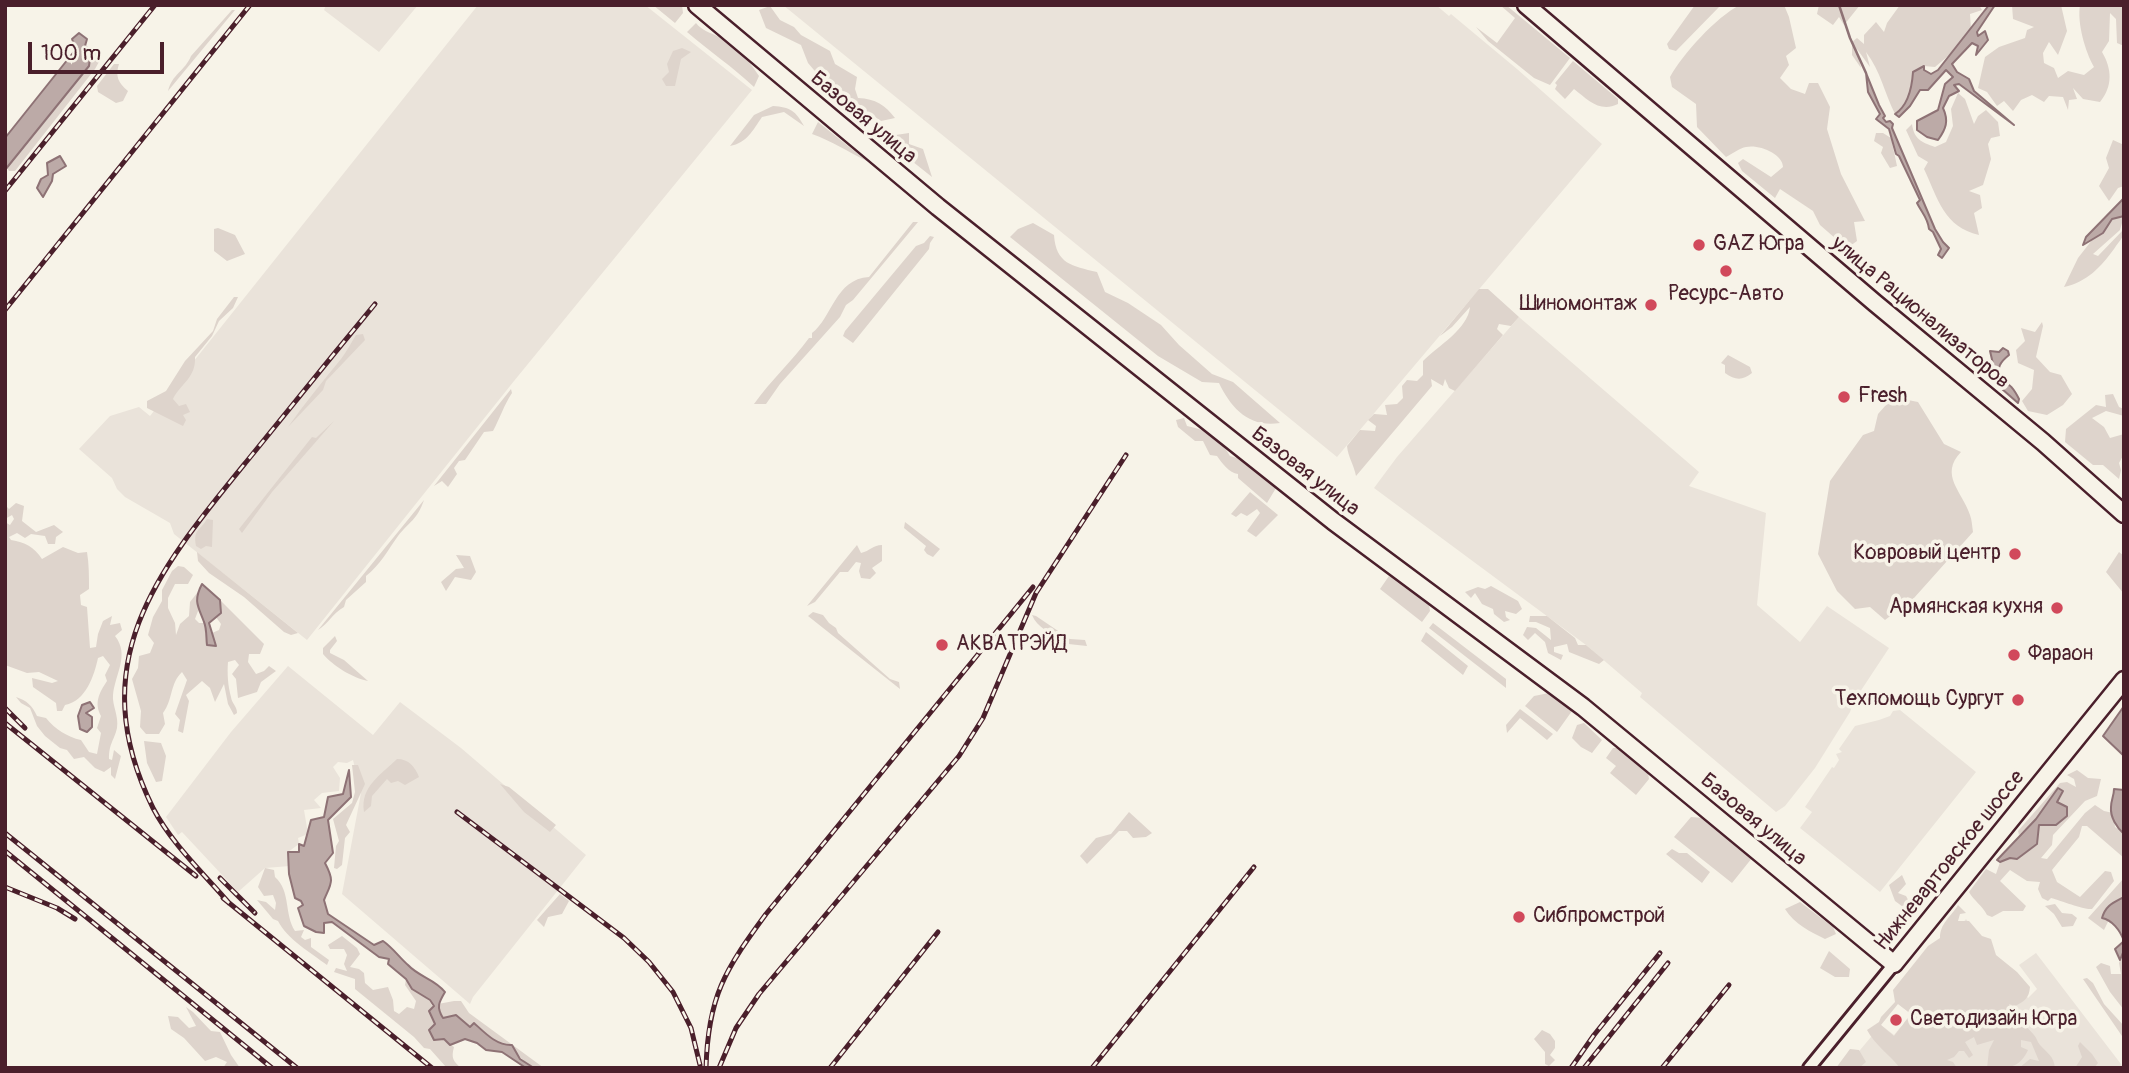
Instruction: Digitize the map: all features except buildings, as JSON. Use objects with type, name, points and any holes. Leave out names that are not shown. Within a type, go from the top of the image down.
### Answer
[{"type":"street","name":"Базовая улица","points":[[697,5],[938,207],[1333,522],[1583,706],[1894,964]]},
{"type":"street","name":"улица Рационализаторов","points":[[1526,5],[2097,488]]},
{"type":"street","points":[[2097,488],[2124,502]]},
{"type":"street","points":[[2097,488],[2124,514]]},
{"type":"street","name":"Нижневартовское шоссе","points":[[1809,1068],[2124,680]]},
{"type":"shaded area","points":[[326,5],[418,5],[379,52],[324,10]]},
{"type":"shaded area","points":[[478,5],[645,5],[752,90],[307,640],[174,534],[170,523],[125,497],[112,478],[79,449],[110,416],[139,407],[150,416]]},
{"type":"shaded area","points":[[653,5],[682,5],[683,13],[675,23]]},
{"type":"shaded area","points":[[783,5],[1436,5],[1449,16],[1451,14],[1517,69],[1602,144],[1337,457]]},
{"type":"shaded area","points":[[1500,5],[1506,5],[1570,58],[1550,85],[1534,78],[1488,41],[1476,27],[1497,43],[1515,18]]},
{"type":"shaded area","points":[[1695,5],[1721,5],[1676,51],[1669,49],[1667,44]]},
{"type":"shaded area","points":[[1740,5],[1784,5],[1796,48],[1786,56],[1789,65],[1780,78],[1791,89],[1805,94],[1809,83],[1818,83],[1830,107],[1827,129],[1841,174],[1865,221],[1854,222],[1857,241],[1850,246],[1843,245],[1820,225],[1813,211],[1780,189],[1775,198],[1742,171],[1738,163],[1743,159],[1771,177],[1783,167],[1775,154],[1751,146],[1726,157],[1697,127],[1696,104],[1672,87],[1670,77],[1692,47],[1721,18]]},
{"type":"shaded area","points":[[1819,5],[1860,5],[1844,25],[1839,17],[1833,25],[1817,14]]},
{"type":"shaded area","points":[[1900,5],[1979,5],[1982,10],[1970,14],[1971,30],[1954,51],[1935,67],[1924,66],[1913,72],[1907,101],[1895,114],[1871,60],[1866,52],[1870,67],[1857,49],[1861,68],[1852,55],[1852,42],[1857,38],[1864,44],[1864,35],[1876,22],[1884,32]]},
{"type":"shaded area","points":[[1989,5],[1995,5],[1977,32],[1978,36],[1985,31],[1988,40],[1976,55],[1978,46],[1972,43],[1952,64],[1957,72],[1969,79],[1974,91],[2014,125],[1959,84],[1954,85],[1959,91],[1949,96],[1943,108],[1946,121],[1941,136],[1938,140],[1927,137],[1917,130],[1917,121],[1938,110],[1945,84],[1953,77],[1946,70],[1928,90],[1920,90],[1899,117],[1895,114],[1907,101],[1913,72],[1924,66],[1924,70],[1931,74],[1938,70]]},
{"type":"shaded area","points":[[2012,5],[2061,5],[2067,31],[2058,55],[2049,42],[2043,53],[2044,63],[2054,68],[2058,78],[2068,71],[2084,75],[2094,67],[2082,37],[2080,5],[2124,5],[2124,46],[2117,43],[2116,19],[2110,13],[2109,41],[2102,52],[2110,77],[2100,102],[2083,99],[2073,88],[2077,99],[2069,100],[2068,110],[2063,97],[2049,96],[2044,102],[2032,95],[2021,100],[2013,111],[2004,101],[1997,106],[1987,92],[1978,88],[1985,57],[1999,47],[2025,38],[2027,30],[2034,27],[2013,19]]},
{"type":"shaded area","points":[[770,6],[780,20],[830,51],[835,64],[857,77],[855,89],[858,98],[880,104],[895,118],[881,121],[868,112],[858,114],[837,97],[808,63],[801,45],[766,28],[759,10]]},
{"type":"shaded area","points":[[232,10],[235,10],[168,91],[172,80]]},
{"type":"shaded area","points":[[696,23],[731,45],[746,59],[759,76],[754,87],[687,32]]},
{"type":"shaded area","points":[[79,33],[87,39],[85,46],[91,51],[89,66],[5,170],[5,138],[76,49],[72,39]]},
{"type":"shaded area","points":[[682,48],[691,52],[681,59],[675,86],[666,86],[662,79],[669,72],[667,64],[673,51]]},
{"type":"shaded area","points":[[91,51],[97,53],[100,60],[95,69],[15,171],[9,171],[7,168],[89,66]]},
{"type":"shaded area","points":[[1573,61],[1618,99],[1618,104],[1600,106],[1574,89],[1565,99],[1555,89],[1555,83]]},
{"type":"shaded area","points":[[114,64],[119,64],[118,79],[128,91],[123,101],[116,103],[98,92],[97,86]]},
{"type":"shaded area","points":[[1866,73],[1885,116],[1883,118],[1893,124],[1892,128],[1935,229],[1949,248],[1942,258],[1938,255],[1941,249],[1917,203],[1920,200],[1896,154],[1889,129],[1876,119],[1880,114],[1868,92]]},
{"type":"shaded area","points":[[1958,93],[1965,99],[1974,124],[1978,116],[1986,110],[1998,122],[2000,136],[1991,138],[1988,144],[1991,159],[1983,185],[1969,191],[1980,195],[1982,208],[1974,213],[1979,235],[1967,231],[1950,219],[1938,201],[1924,169],[1928,162],[1918,156],[1906,130],[1912,124],[1919,139],[1935,147],[1946,142],[1953,126],[1951,109]]},
{"type":"shaded area","points":[[773,106],[792,111],[804,126],[784,112],[762,117],[745,139],[730,146],[754,115]]},
{"type":"shaded area","points":[[818,122],[867,161],[812,134]]},
{"type":"shaded area","points":[[909,133],[909,144],[923,149],[932,177],[893,146],[889,136]]},
{"type":"shaded area","points":[[1876,133],[1883,133],[1891,138],[1897,166],[1890,168],[1881,153],[1883,147],[1874,141]]},
{"type":"shaded area","points":[[2113,140],[2124,145],[2124,186],[2118,188],[2109,201],[2099,186],[2109,168],[2106,158]]},
{"type":"shaded area","points":[[60,156],[66,166],[53,174],[43,197],[37,188],[41,179],[48,175],[47,163]]},
{"type":"shaded area","points":[[2124,198],[2124,216],[2112,219],[2103,233],[2083,245],[2086,237]]},
{"type":"shaded area","points":[[2124,216],[2120,230],[2093,254],[2098,256],[2124,229],[2121,239],[2104,262],[2086,278],[2064,287],[2078,258],[2092,240],[2103,233],[2112,219]]},
{"type":"shaded area","points":[[913,222],[918,222],[766,404],[754,404],[809,338],[812,338],[812,333],[841,292],[858,279],[869,277]]},
{"type":"shaded area","points":[[1033,223],[1054,235],[1055,245],[1062,258],[1080,268],[1097,272],[1105,292],[1128,303],[1161,325],[1212,374],[1233,382],[1280,423],[1259,422],[1242,414],[1219,383],[1202,382],[1158,356],[1010,237],[1018,229]]},
{"type":"shaded area","points":[[214,229],[235,235],[245,254],[227,261],[214,251]]},
{"type":"shaded area","points":[[930,236],[934,237],[929,249],[853,343],[843,336],[916,246],[924,243]]},
{"type":"shaded area","points":[[1479,289],[1488,289],[1519,317],[1511,326],[1499,324],[1497,329],[1503,335],[1455,391],[1449,388],[1445,379],[1443,386],[1431,379],[1432,386],[1356,476],[1347,446],[1360,430],[1375,431],[1376,426],[1368,420],[1374,414],[1387,415],[1385,405],[1397,404],[1403,398],[1402,386],[1407,380],[1417,381],[1423,375],[1423,361],[1464,323],[1470,307],[1440,336]]},
{"type":"shaded area","points":[[234,297],[238,297],[233,308],[219,321],[212,336],[195,357],[191,375],[173,399],[179,406],[186,404],[190,412],[183,415],[186,420],[183,426],[147,408],[147,401],[166,391],[185,361],[213,331],[217,319]]},
{"type":"shaded area","points":[[1519,317],[1699,472],[1689,486],[1766,513],[1757,605],[1800,642],[1827,606],[1889,648],[1815,768],[1785,806],[1776,812],[1640,697],[1642,693],[1586,645],[1374,488],[1397,457]]},
{"type":"shaded area","points":[[2042,322],[2036,357],[2050,372],[2061,375],[2072,394],[2063,405],[2047,415],[2028,411],[2022,401],[2032,389],[2034,370],[2018,363],[2016,350],[2025,341],[2021,328],[2035,332]]},
{"type":"shaded area","points":[[363,334],[365,340],[288,427],[341,359],[356,335]]},
{"type":"shaded area","points":[[2003,348],[2009,355],[2003,360],[1999,372],[2001,379],[2015,392],[2018,403],[1994,382],[1991,373],[1994,368],[1990,351],[1999,352]]},
{"type":"shaded area","points":[[1728,355],[1750,367],[1752,373],[1738,379],[1725,373],[1725,365],[1721,363]]},
{"type":"shaded area","points":[[511,389],[512,393],[493,431],[484,432],[465,460],[459,461],[454,468],[457,474],[448,487],[442,481],[434,486]]},
{"type":"shaded area","points":[[2113,394],[2119,407],[2124,409],[2124,416],[2106,411],[2092,418],[2104,427],[2110,438],[2124,434],[2124,454],[2119,463],[2119,479],[2103,465],[2093,465],[2065,442],[2066,429],[2096,405],[2106,407],[2105,395]]},
{"type":"shaded area","points":[[1893,397],[1918,402],[1944,444],[1961,452],[1952,468],[1952,476],[1970,515],[1973,532],[1914,598],[1885,620],[1870,607],[1855,609],[1837,591],[1818,554],[1830,481],[1863,435],[1874,431],[1878,414]]},
{"type":"shaded area","points":[[1184,418],[1187,426],[1208,432],[1217,438],[1230,456],[1254,463],[1261,475],[1276,488],[1267,503],[1217,456],[1210,455],[1203,441],[1195,441],[1178,427],[1176,420]]},
{"type":"shaded area","points":[[334,421],[272,492],[242,533],[239,529],[312,437],[316,438]]},
{"type":"shaded area","points":[[1250,492],[1278,515],[1256,537],[1247,531],[1260,513],[1257,509],[1247,516],[1241,513],[1236,517],[1231,514]]},
{"type":"shaded area","points":[[424,500],[416,516],[366,576],[366,582],[346,600],[344,607],[318,630]]},
{"type":"shaded area","points":[[16,503],[24,506],[22,521],[36,532],[54,525],[63,532],[56,537],[55,544],[48,544],[45,536],[31,534],[25,538],[17,533],[9,537],[11,540],[29,546],[42,559],[63,547],[78,553],[87,552],[89,589],[80,595],[81,605],[87,607],[90,648],[96,647],[103,621],[112,616],[110,625],[120,623],[122,630],[115,636],[121,657],[113,695],[117,724],[109,759],[112,760],[114,750],[121,756],[115,779],[111,775],[111,767],[104,772],[95,768],[84,757],[74,759],[67,750],[45,736],[37,726],[30,708],[16,697],[29,704],[37,716],[46,718],[62,732],[81,740],[89,752],[97,754],[101,733],[97,728],[101,716],[98,702],[110,665],[103,656],[98,658],[84,693],[65,705],[62,711],[57,711],[56,703],[33,687],[32,678],[52,683],[58,681],[39,672],[27,673],[5,665],[5,522],[10,525],[14,519],[12,515],[5,519],[5,505],[9,509]]},
{"type":"shaded area","points":[[207,519],[213,520],[212,547],[201,549],[196,546],[195,536]]},
{"type":"shaded area","points":[[905,522],[940,549],[933,557],[924,550],[926,546],[904,528]]},
{"type":"shaded area","points":[[857,545],[861,553],[882,545],[882,561],[872,568],[876,573],[870,579],[861,578],[861,563],[856,562],[848,572],[840,572],[815,602],[807,606]]},
{"type":"shaded area","points":[[197,552],[298,633],[291,635],[284,632],[244,597],[209,573],[198,561]]},
{"type":"shaded area","points":[[2119,552],[2124,556],[2124,594],[2106,572]]},
{"type":"shaded area","points":[[456,555],[470,556],[476,572],[471,580],[455,577],[446,591],[441,582],[456,569],[464,568]]},
{"type":"shaded area","points":[[178,566],[184,567],[193,575],[188,584],[175,584],[168,598],[168,608],[175,623],[176,635],[180,624],[189,616],[190,602],[197,593],[198,611],[195,619],[199,623],[205,623],[207,645],[215,646],[212,633],[219,630],[221,624],[216,617],[221,613],[220,600],[264,644],[260,654],[249,654],[248,662],[256,674],[269,666],[276,671],[261,682],[257,692],[238,698],[236,679],[232,674],[239,665],[235,660],[228,662],[229,689],[237,713],[234,715],[228,704],[224,684],[215,702],[210,688],[202,681],[186,695],[189,701],[183,733],[178,731],[180,720],[175,714],[187,680],[182,672],[175,681],[163,713],[165,724],[159,734],[146,734],[140,727],[141,711],[132,679],[138,668],[139,656],[150,653],[154,643],[148,635],[153,617],[162,601],[162,590],[172,571]]},
{"type":"shaded area","points":[[1389,576],[1429,605],[1430,611],[1422,622],[1380,589]]},
{"type":"shaded area","points":[[202,584],[220,600],[221,613],[209,623],[216,646],[207,645],[205,625],[197,603]]},
{"type":"shaded area","points":[[1491,586],[1518,601],[1522,609],[1516,614],[1505,611],[1510,620],[1504,622],[1494,614],[1493,609],[1482,604],[1475,593],[1471,598],[1465,592]]},
{"type":"shaded area","points":[[813,612],[823,615],[838,633],[890,679],[899,682],[900,689],[808,616]]},
{"type":"shaded area","points":[[1032,615],[1070,639],[1085,640],[1087,646],[1059,643]]},
{"type":"shaded area","points":[[1530,616],[1547,616],[1575,638],[1578,645],[1586,645],[1604,660],[1599,664],[1569,652],[1567,644],[1554,647],[1554,652],[1563,655],[1561,660],[1548,653],[1545,642],[1535,633],[1528,640],[1523,635],[1527,627],[1536,628],[1551,640],[1550,628],[1529,622]]},
{"type":"shaded area","points":[[1433,623],[1506,679],[1506,688],[1429,628]]},
{"type":"shaded area","points":[[1426,632],[1468,666],[1463,675],[1421,641]]},
{"type":"shaded area","points":[[335,636],[337,641],[330,653],[344,660],[368,681],[344,671],[323,654],[323,648]]},
{"type":"shaded area","points":[[288,666],[373,735],[400,702],[461,748],[586,855],[470,1004],[342,894],[361,793],[353,760],[347,763],[338,762],[333,767],[340,778],[339,791],[322,793],[314,800],[321,808],[304,810],[308,834],[298,838],[299,844],[288,852],[290,866],[265,868],[238,892],[182,832],[178,835],[166,817],[231,732]]},
{"type":"shaded area","points":[[1549,693],[1572,711],[1557,732],[1525,706],[1534,696]]},
{"type":"shaded area","points":[[90,702],[94,708],[86,713],[92,717],[92,727],[87,732],[80,729],[78,716],[82,705]]},
{"type":"shaded area","points":[[2124,706],[2124,756],[2103,736]]},
{"type":"shaded area","points":[[1520,709],[1553,734],[1547,740],[1520,718],[1507,733],[1506,725]]},
{"type":"shaded area","points":[[1900,710],[1976,772],[1880,892],[1800,828],[1812,812],[1805,807],[1839,760],[1836,754],[1842,752],[1839,749],[1855,726],[1879,720],[1890,716],[1893,711]]},
{"type":"shaded area","points":[[1584,723],[1602,740],[1592,753],[1572,738],[1577,725]]},
{"type":"shaded area","points":[[144,741],[161,743],[166,756],[162,781],[156,782],[147,763]]},
{"type":"shaded area","points":[[1613,748],[1618,748],[1648,773],[1649,779],[1636,795],[1610,773],[1616,766],[1606,758]]},
{"type":"shaded area","points":[[397,759],[411,764],[419,777],[405,785],[398,781],[391,783],[387,779],[372,796],[371,806],[364,812],[365,795],[369,788]]},
{"type":"shaded area","points":[[352,765],[358,765],[365,784],[346,825],[350,832],[345,838],[342,865],[337,869],[334,868],[339,841],[333,819],[352,803],[355,792]]},
{"type":"shaded area","points":[[349,770],[351,797],[328,820],[333,853],[325,863],[331,879],[324,900],[328,914],[374,945],[383,941],[412,969],[441,988],[445,992],[439,1005],[443,1018],[456,1015],[470,1027],[474,1023],[496,1041],[512,1045],[520,1059],[534,1068],[526,1068],[502,1052],[486,1050],[465,1039],[450,1045],[444,1039],[434,1040],[429,1030],[435,1024],[429,1011],[434,1006],[430,1000],[412,989],[406,979],[388,964],[389,959],[379,957],[332,922],[324,923],[324,933],[304,926],[298,908],[303,905],[295,898],[289,874],[288,852],[299,852],[299,844],[304,846],[311,820],[324,817],[328,797],[343,794]]},
{"type":"shaded area","points":[[2077,770],[2088,778],[2101,779],[2097,796],[2085,801],[2053,835],[2052,845],[2041,858],[2047,859],[2085,813],[2095,805],[2113,813],[2115,827],[2124,834],[2124,858],[2087,826],[2082,826],[2079,837],[2052,870],[2057,882],[2080,897],[2105,871],[2111,872],[2114,881],[2092,909],[2088,909],[2042,898],[2038,889],[2040,882],[2027,881],[2010,870],[2000,881],[2026,906],[2023,911],[2003,911],[1992,917],[1987,915],[1969,892],[1986,869],[1996,874],[2000,862],[2023,854],[2037,845],[2039,825],[2056,825],[2060,805],[2057,802],[2058,788],[2036,819],[2019,835],[2018,831],[2060,783],[2067,782],[2076,787],[2074,779],[2067,775]]},
{"type":"shaded area","points":[[500,784],[509,787],[556,825],[550,832],[524,812]]},
{"type":"shaded area","points":[[2058,788],[2063,791],[2057,802],[2067,807],[2067,816],[2056,825],[2039,825],[2037,844],[2017,859],[2010,858],[2000,862],[1997,860],[2036,819]]},
{"type":"shaded area","points":[[2114,789],[2124,790],[2124,834],[2112,815]]},
{"type":"shaded area","points":[[1129,812],[1152,833],[1146,837],[1133,838],[1127,831],[1119,831],[1087,864],[1080,856],[1096,838],[1111,834]]},
{"type":"shaded area","points":[[1691,817],[1704,818],[1752,858],[1732,883],[1674,837]]},
{"type":"shaded area","points":[[1672,849],[1687,853],[1710,872],[1702,883],[1666,854]]},
{"type":"shaded area","points":[[265,868],[274,870],[283,889],[295,931],[304,930],[301,937],[305,940],[311,938],[311,947],[329,960],[327,965],[293,940],[257,900],[266,902],[275,910],[273,895],[264,896],[258,887]]},
{"type":"shaded area","points":[[1902,875],[1906,884],[1898,893],[1906,896],[1912,907],[1910,912],[1895,901],[1889,885]]},
{"type":"shaded area","points":[[2124,878],[2124,897],[2119,899],[2104,930],[2088,918]]},
{"type":"shaded area","points":[[560,894],[569,901],[562,914],[548,917],[544,927],[537,920]]},
{"type":"shaded area","points":[[2124,897],[2124,941],[2115,926],[2102,918],[2108,907]]},
{"type":"shaded area","points":[[1800,902],[1833,927],[1836,934],[1825,939],[1793,919],[1785,909]]},
{"type":"shaded area","points":[[2055,904],[2062,913],[2072,914],[2077,918],[2073,926],[2062,927],[2045,906]]},
{"type":"shaded area","points":[[1958,905],[1966,913],[1960,914],[1958,921],[1969,921],[1982,936],[1991,939],[1996,955],[2030,987],[2024,1001],[2015,1006],[2009,1004],[2016,1018],[2052,1058],[2055,1068],[2019,1068],[2030,1059],[2039,1061],[2031,1042],[2021,1040],[2021,1047],[2028,1050],[2020,1061],[2006,1068],[1987,1068],[1989,1050],[1994,1040],[1977,1045],[1974,1037],[1965,1042],[1973,1055],[1969,1058],[1964,1051],[1959,1051],[1947,1060],[1953,1062],[1957,1068],[1900,1068],[1867,1030],[1879,1022],[1895,1002],[1893,990],[1928,946],[1940,938],[1944,924]],"holes":[[[1898,1004],[1911,1014],[1894,1036],[1881,1025]]]},
{"type":"shaded area","points":[[1966,919],[2028,998],[2037,989],[2019,965],[2036,953],[2124,1068],[1845,1068],[1881,1025],[1894,1035],[1911,1014],[1898,1004]]},
{"type":"shaded area","points":[[342,936],[357,948],[360,954],[350,967],[364,973],[365,983],[373,990],[388,987],[394,1011],[399,1014],[407,1007],[414,1009],[416,1001],[405,985],[406,979],[416,992],[429,1000],[436,1024],[429,1030],[454,1047],[453,1059],[461,1068],[446,1067],[430,1049],[424,1048],[355,989],[355,979],[334,972],[336,968],[347,971],[344,964],[347,955],[344,949],[330,949],[328,945]]},
{"type":"shaded area","points":[[2124,941],[2124,950],[2120,960],[2115,949]]},
{"type":"shaded area","points":[[2124,950],[2124,1010],[2096,967],[2101,963],[2110,966],[2111,974],[2121,974],[2119,963]]},
{"type":"shaded area","points":[[1829,951],[1850,969],[1849,977],[1835,977],[1820,968]]},
{"type":"shaded area","points":[[2087,978],[2093,983],[2104,1004],[2124,1026],[2124,1039],[2083,979]]},
{"type":"shaded area","points":[[461,1001],[469,1013],[544,1068],[529,1064],[512,1045],[496,1041],[475,1023],[470,1027],[444,1017],[438,1004]]},
{"type":"shaded area","points":[[186,1007],[211,1031],[220,1032],[240,1068],[223,1068],[227,1062],[216,1057],[205,1061],[184,1038],[171,1029],[168,1016],[178,1017],[189,1028],[196,1026]]},
{"type":"shaded area","points":[[1542,1030],[1550,1034],[1555,1041],[1555,1048],[1550,1055],[1555,1060],[1549,1066],[1545,1064],[1545,1052],[1534,1039]]},
{"type":"shaded area","points":[[2080,1042],[2098,1063],[2094,1068],[2075,1068],[2082,1057],[2078,1046]]},
{"type":"shaded area","points":[[1850,1049],[1859,1050],[1866,1062],[1859,1068],[1836,1068]]},
{"type":"waterway","points":[[1839,5],[1866,73]]},
{"type":"railway","points":[[5,191],[155,5]]},
{"type":"railway","points":[[5,310],[250,5]]},
{"type":"railway","points":[[229,903],[178,846],[153,808],[133,756],[125,708],[128,663],[140,621],[159,580],[185,541],[214,501],[375,304]]},
{"type":"railway","points":[[719,1068],[736,1028],[759,994],[959,756],[983,718],[1036,593],[1126,455]]},
{"type":"railway","points":[[706,1068],[707,1043],[715,1002],[721,985],[740,952],[766,914],[1033,587]]},
{"type":"railway","points":[[5,708],[25,728]]},
{"type":"railway","points":[[5,723],[196,876]]},
{"type":"railway","points":[[457,812],[624,938],[649,962],[673,992],[691,1028],[700,1065]]},
{"type":"railway","points":[[5,833],[297,1068]]},
{"type":"railway","points":[[5,851],[272,1068]]},
{"type":"railway","points":[[1092,1068],[1254,867]]},
{"type":"railway","points":[[220,878],[255,913]]},
{"type":"railway","points":[[5,887],[57,908],[75,919]]},
{"type":"railway","points":[[223,898],[432,1068]]},
{"type":"railway","points":[[830,1068],[938,932]]},
{"type":"railway","points":[[1571,1068],[1660,953]]},
{"type":"railway","points":[[1584,1068],[1668,963]]},
{"type":"railway","points":[[1662,1068],[1729,985]]},
{"type":"place","name":"GAZ Югра","points":[[1699,245]]},
{"type":"place","name":"Ресурс-Авто","points":[[1726,271]]},
{"type":"place","name":"Шиномонтаж","points":[[1651,305]]},
{"type":"place","name":"Fresh","points":[[1844,397]]},
{"type":"place","name":"Ковровый центр","points":[[2015,554]]},
{"type":"place","name":"Армянская кухня","points":[[2057,608]]},
{"type":"place","name":"АКВАТРЭЙД","points":[[942,645]]},
{"type":"place","name":"Фараон","points":[[2014,655]]},
{"type":"place","name":"Техпомощь Сургут","points":[[2018,700]]},
{"type":"place","name":"Сибпромстрой","points":[[1519,917]]},
{"type":"place","name":"Светодизайн Югра","points":[[1896,1020]]}]
